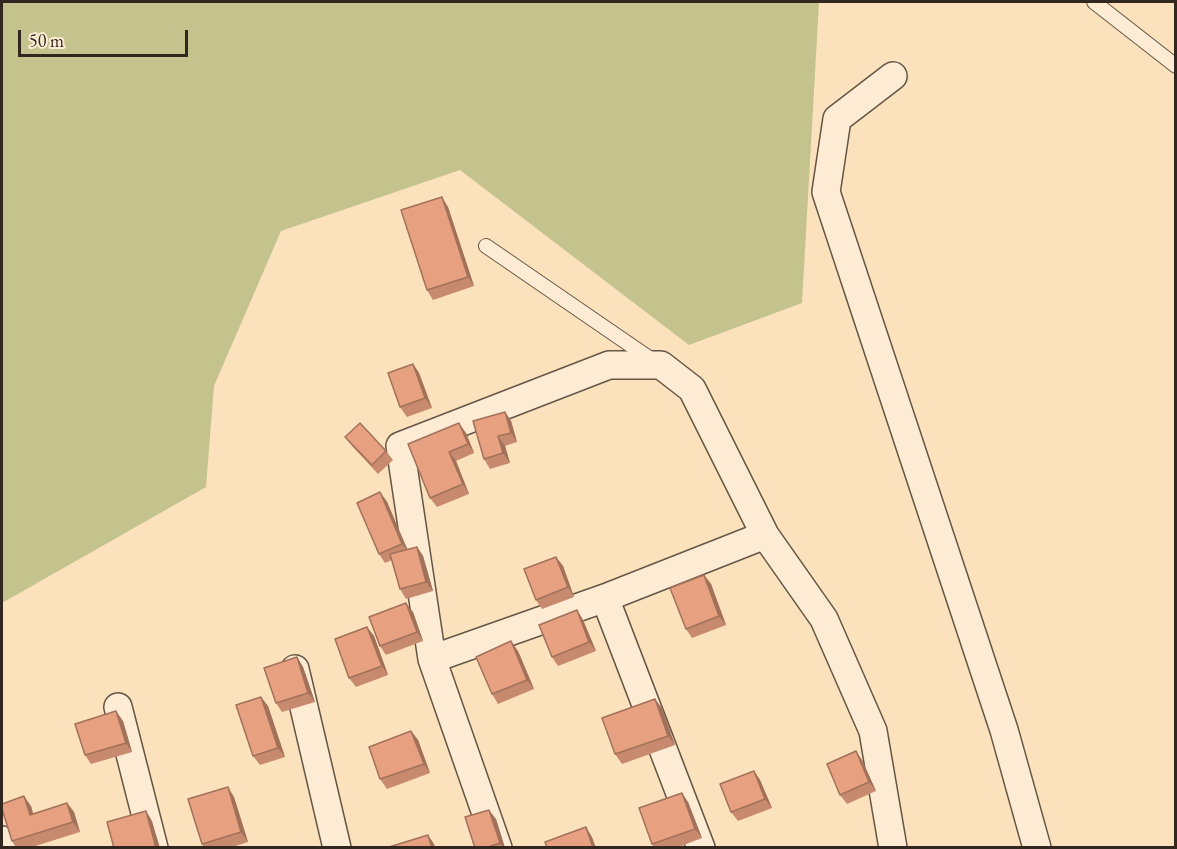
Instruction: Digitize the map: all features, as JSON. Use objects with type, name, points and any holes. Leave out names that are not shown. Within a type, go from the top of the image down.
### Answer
[{"type":"street","points":[[893,76],[837,119],[826,192],[1004,730],[1037,848]]},
{"type":"street","points":[[498,848],[432,659],[400,446],[609,365],[661,365],[692,389],[765,535],[824,619],[873,731],[893,848]]},
{"type":"street","points":[[432,659],[605,598],[765,535]]},
{"type":"street","points":[[605,598],[701,848]]},
{"type":"street","points":[[292,659],[337,848]]},
{"type":"street","points":[[118,707],[154,848]]},
{"type":"street","points":[[2,840],[4,848]]},
{"type":"lane","points":[[1094,2],[1176,66]]},
{"type":"lane","points":[[486,246],[661,365]]},
{"type":"shaded area","points":[[2,2],[819,2],[802,303],[689,345],[460,170],[281,231],[214,386],[206,487],[2,603]]},
{"type":"building","points":[[442,197],[468,277],[427,290],[401,210]]},
{"type":"building","points":[[413,364],[425,398],[400,407],[388,373]]},
{"type":"building","points":[[505,412],[511,433],[498,436],[503,453],[484,459],[473,421]]},
{"type":"building","points":[[360,423],[386,451],[372,465],[345,437]]},
{"type":"building","points":[[459,423],[468,444],[449,452],[463,484],[430,498],[408,444]]},
{"type":"building","points":[[380,492],[402,544],[379,554],[357,503]]},
{"type":"building","points":[[417,547],[426,582],[400,589],[390,554]]},
{"type":"building","points":[[556,557],[568,587],[536,600],[524,569]]},
{"type":"building","points":[[704,575],[719,616],[686,629],[670,588]]},
{"type":"building","points":[[406,603],[417,632],[380,646],[369,617]]},
{"type":"building","points":[[577,610],[589,642],[552,657],[539,625]]},
{"type":"building","points":[[367,627],[382,666],[349,678],[335,639]]},
{"type":"building","points":[[511,641],[527,680],[492,694],[476,657]]},
{"type":"building","points":[[297,657],[308,693],[276,703],[264,668]]},
{"type":"building","points":[[261,697],[278,748],[253,756],[236,705]]},
{"type":"building","points":[[655,699],[668,736],[615,754],[602,718]]},
{"type":"building","points":[[116,711],[126,743],[85,755],[75,724]]},
{"type":"building","points":[[411,731],[424,764],[380,779],[369,747]]},
{"type":"building","points":[[856,751],[869,782],[840,795],[827,764]]},
{"type":"building","points":[[754,771],[765,799],[731,812],[720,784]]},
{"type":"building","points":[[228,787],[241,832],[202,844],[188,799]]},
{"type":"building","points":[[682,793],[695,829],[652,844],[639,808]]},
{"type":"building","points":[[24,796],[30,815],[67,803],[73,822],[12,841],[2,804]]},
{"type":"building","points":[[489,810],[500,843],[485,848],[475,848],[465,817]]},
{"type":"building","points":[[146,811],[156,848],[114,848],[107,822]]},
{"type":"building","points":[[586,827],[593,848],[547,848],[545,842]]},
{"type":"building","points":[[428,835],[432,848],[389,848],[389,847]]}]
